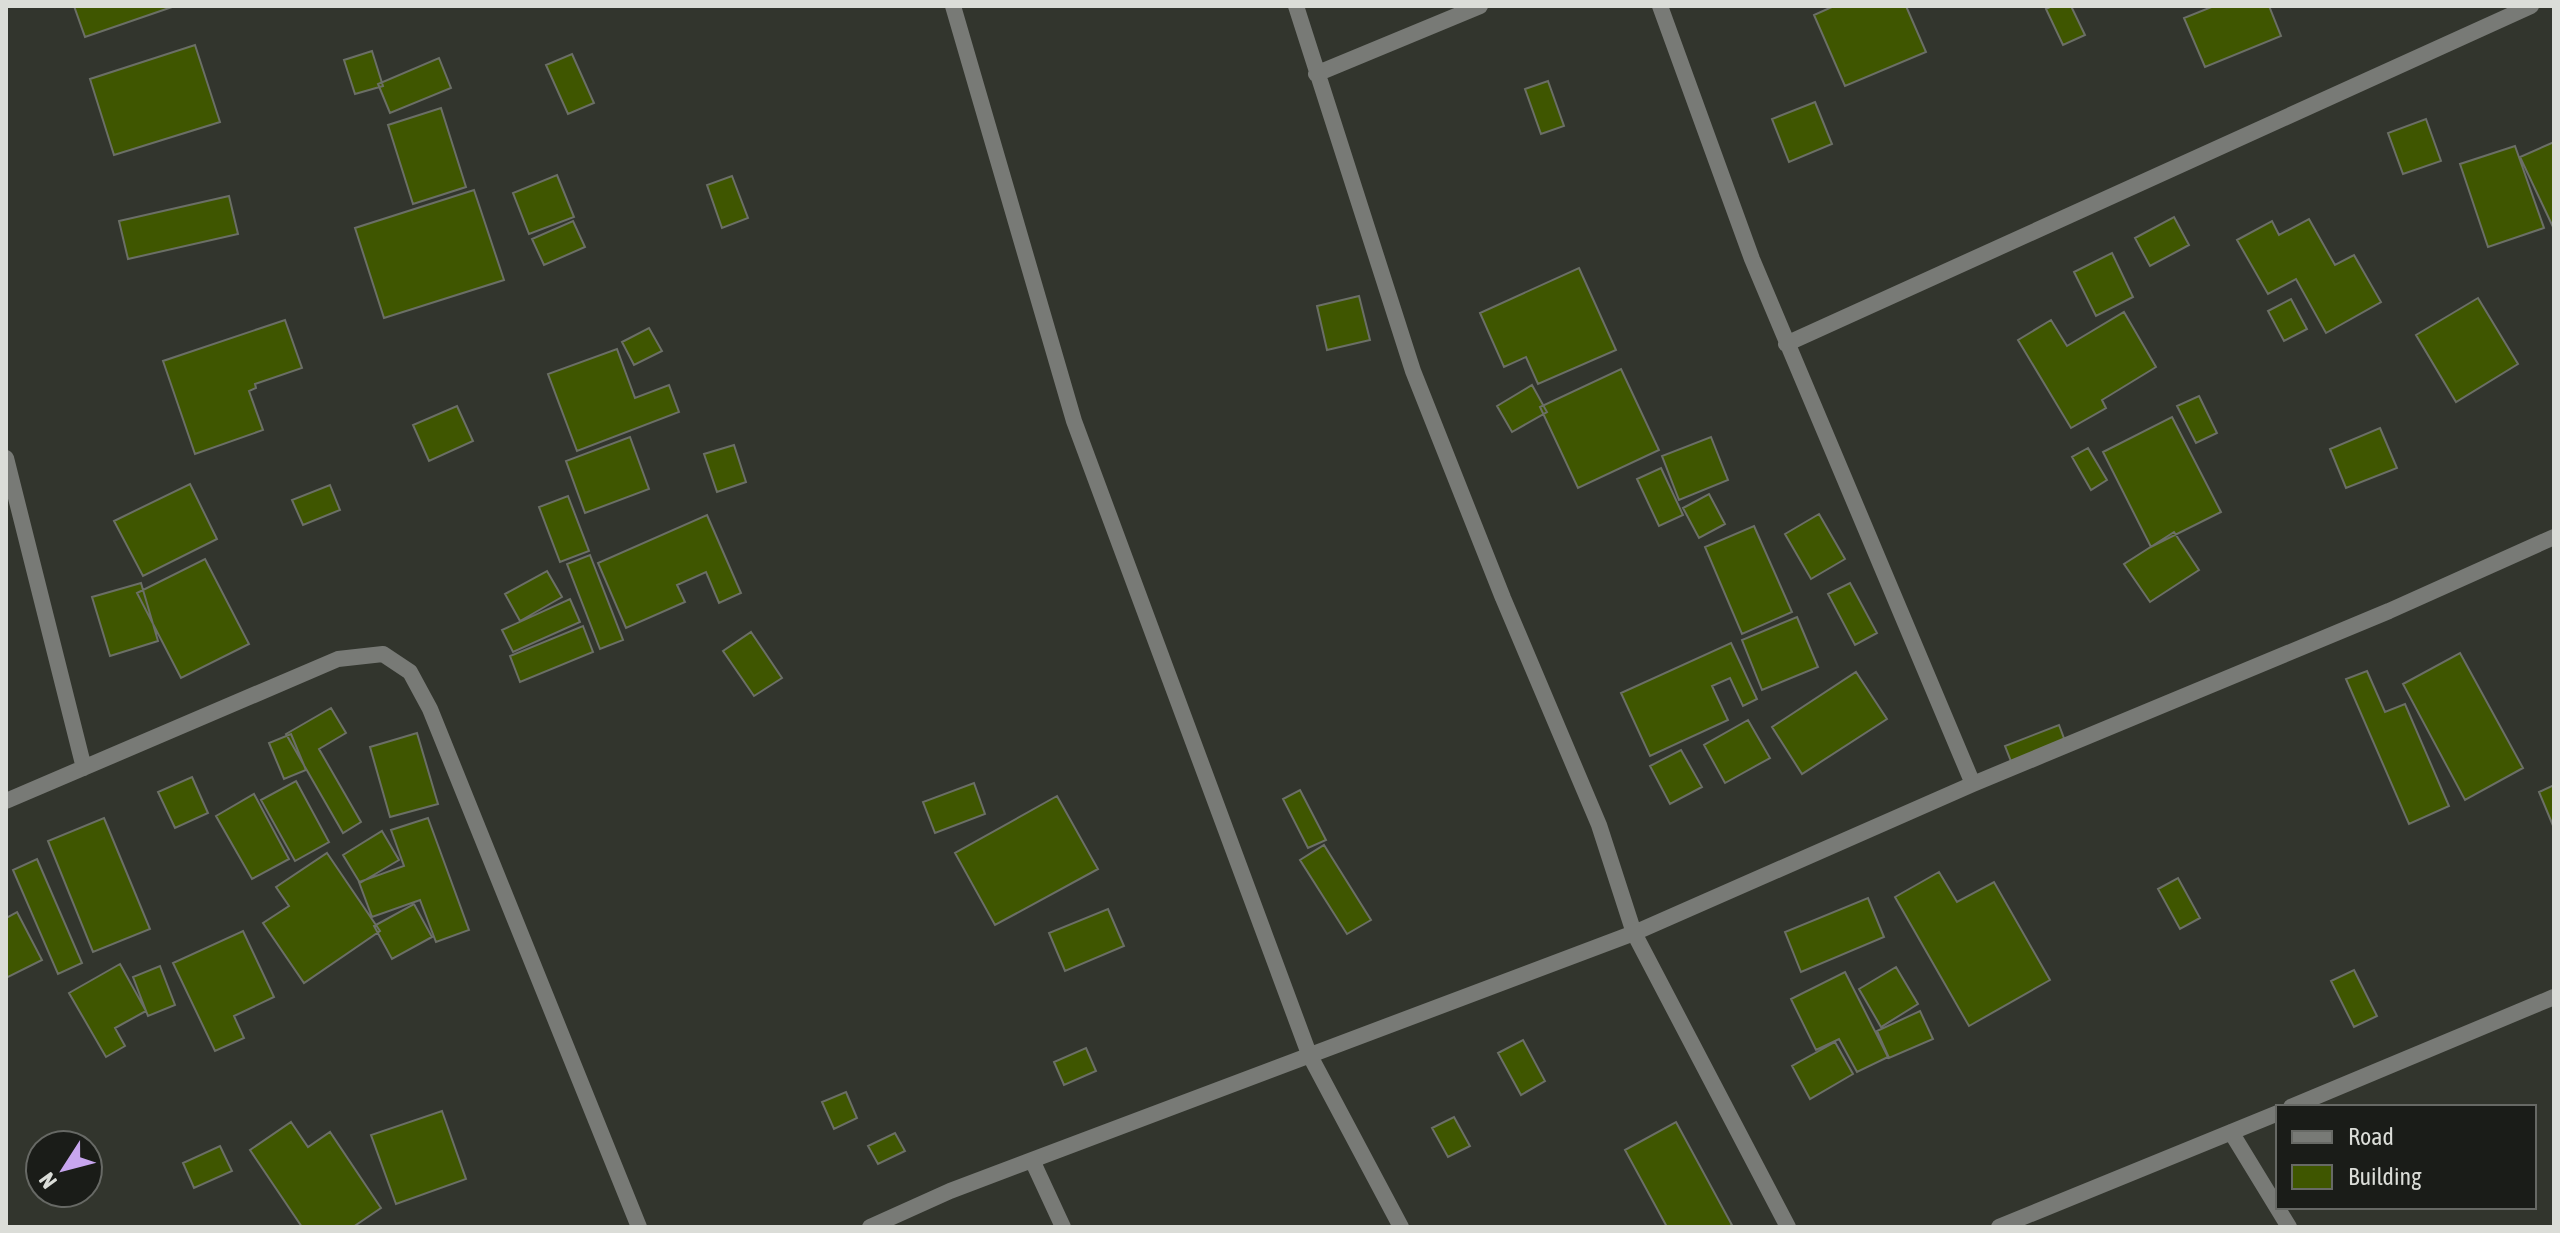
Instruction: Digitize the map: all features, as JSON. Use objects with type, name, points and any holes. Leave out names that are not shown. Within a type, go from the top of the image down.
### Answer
[{"type":"street","points":[[953,6],[1074,421],[1309,1054],[1401,1227]]},
{"type":"street","points":[[1296,6],[1413,371],[1503,598],[1599,825],[1634,933],[1788,1227]]},
{"type":"street","points":[[1316,74],[1480,6]]},
{"type":"street","points":[[1660,6],[1786,344],[1973,784]]},
{"type":"street","points":[[1786,344],[2531,6]]},
{"type":"street","points":[[6,458],[84,768]]},
{"type":"street","points":[[870,1227],[950,1191],[1634,933],[1973,784],[2389,611],[2554,537]]},
{"type":"street","points":[[6,801],[338,659],[383,654],[410,672],[430,709],[639,1227]]},
{"type":"street","points":[[2296,1105],[2554,997]]},
{"type":"street","points":[[1999,1227],[2276,1114]]},
{"type":"street","points":[[2231,1132],[2276,1206]]},
{"type":"street","points":[[1032,1160],[1063,1227]]},
{"type":"street","points":[[2278,1209],[2289,1227]]},
{"type":"building","points":[[74,6],[175,6],[85,37]]},
{"type":"building","points":[[1834,6],[1906,6],[1926,52],[1845,86],[1814,15]]},
{"type":"building","points":[[2071,6],[2085,35],[2063,45],[2046,9]]},
{"type":"building","points":[[2214,6],[2269,6],[2281,36],[2205,67],[2184,18]]},
{"type":"building","points":[[195,45],[220,122],[114,155],[90,79]]},
{"type":"building","points":[[372,51],[383,86],[355,94],[344,60]]},
{"type":"building","points":[[572,54],[594,103],[568,114],[546,65]]},
{"type":"building","points":[[439,58],[451,88],[390,113],[378,84]]},
{"type":"building","points":[[1548,81],[1564,126],[1541,134],[1525,89]]},
{"type":"building","points":[[1815,102],[1832,144],[1789,162],[1772,119]]},
{"type":"building","points":[[441,108],[466,187],[413,204],[388,125]]},
{"type":"building","points":[[2426,119],[2441,161],[2403,174],[2388,133]]},
{"type":"building","points":[[2554,142],[2554,229],[2520,157]]},
{"type":"building","points":[[2515,146],[2544,228],[2488,247],[2460,164]]},
{"type":"building","points":[[557,175],[574,217],[529,234],[513,193]]},
{"type":"building","points":[[732,176],[748,218],[722,228],[707,185]]},
{"type":"building","points":[[474,190],[504,280],[384,318],[355,228]]},
{"type":"building","points":[[229,196],[238,234],[128,259],[119,221]]},
{"type":"building","points":[[2174,217],[2189,245],[2150,266],[2135,238]]},
{"type":"building","points":[[2309,219],[2335,265],[2354,255],[2381,302],[2326,333],[2296,279],[2268,294],[2237,240],[2272,221],[2279,235]]},
{"type":"building","points":[[573,221],[585,247],[544,265],[532,239]]},
{"type":"building","points":[[2112,253],[2133,297],[2096,316],[2074,272]]},
{"type":"building","points":[[1579,268],[1616,350],[1538,384],[1526,357],[1504,367],[1480,313]]},
{"type":"building","points":[[1359,296],[1370,340],[1327,350],[1317,306]]},
{"type":"building","points":[[2478,298],[2518,364],[2456,402],[2416,335]]},
{"type":"building","points":[[2291,299],[2307,329],[2284,341],[2268,311]]},
{"type":"building","points":[[2124,312],[2156,367],[2102,400],[2106,408],[2071,428],[2018,340],[2051,320],[2067,346]]},
{"type":"building","points":[[285,320],[302,368],[255,384],[256,388],[249,391],[263,430],[195,454],[163,361]]},
{"type":"building","points":[[649,328],[662,351],[634,365],[622,342]]},
{"type":"building","points":[[617,349],[635,398],[669,385],[679,412],[577,451],[548,374]]},
{"type":"building","points":[[1621,369],[1659,450],[1578,488],[1540,407]]},
{"type":"building","points":[[1532,385],[1547,412],[1512,432],[1497,406]]},
{"type":"building","points":[[2199,396],[2217,433],[2196,443],[2177,406]]},
{"type":"building","points":[[457,406],[473,441],[429,461],[413,425]]},
{"type":"building","points":[[2172,417],[2221,512],[2151,547],[2103,452]]},
{"type":"building","points":[[2380,428],[2397,468],[2346,488],[2330,449]]},
{"type":"building","points":[[630,437],[649,489],[585,513],[566,461]]},
{"type":"building","points":[[1711,437],[1728,480],[1679,500],[1662,456]]},
{"type":"building","points":[[734,445],[746,482],[717,492],[704,454]]},
{"type":"building","points":[[2088,448],[2107,480],[2091,490],[2072,457]]},
{"type":"building","points":[[1661,468],[1683,515],[1659,526],[1637,479]]},
{"type":"building","points":[[190,484],[217,539],[143,576],[114,521]]},
{"type":"building","points":[[330,485],[340,510],[303,525],[292,500]]},
{"type":"building","points":[[1709,494],[1725,524],[1699,538],[1683,508]]},
{"type":"building","points":[[568,496],[589,551],[560,562],[539,507]]},
{"type":"building","points":[[1819,514],[1845,559],[1811,579],[1785,534]]},
{"type":"building","points":[[707,515],[741,593],[719,603],[706,572],[677,585],[685,602],[626,628],[598,563]]},
{"type":"building","points":[[1754,526],[1792,612],[1742,634],[1705,547]]},
{"type":"building","points":[[2174,532],[2199,570],[2150,602],[2124,564]]},
{"type":"building","points":[[590,555],[623,640],[600,649],[567,564]]},
{"type":"building","points":[[205,559],[249,644],[181,678],[137,593]]},
{"type":"building","points":[[547,571],[562,597],[520,621],[505,594]]},
{"type":"building","points":[[141,583],[158,641],[110,656],[92,597]]},
{"type":"building","points":[[1850,583],[1877,633],[1855,645],[1828,594]]},
{"type":"building","points":[[570,599],[580,622],[513,652],[502,630]]},
{"type":"building","points":[[1797,617],[1818,667],[1762,690],[1742,640]]},
{"type":"building","points":[[583,626],[593,652],[520,682],[510,656]]},
{"type":"building","points":[[751,632],[782,678],[754,696],[723,651]]},
{"type":"building","points":[[1731,643],[1757,699],[1743,706],[1730,678],[1712,686],[1728,720],[1650,756],[1621,693]]},
{"type":"building","points":[[2460,653],[2523,768],[2465,800],[2403,684]]},
{"type":"building","points":[[2367,671],[2385,712],[2405,704],[2449,806],[2409,824],[2346,679]]},
{"type":"building","points":[[1856,672],[1887,719],[1802,774],[1772,727]]},
{"type":"building","points":[[331,708],[346,733],[319,749],[361,822],[343,833],[286,734]]},
{"type":"building","points":[[1748,720],[1770,758],[1725,783],[1704,745]]},
{"type":"building","points":[[2059,725],[2068,749],[2014,769],[2005,746]]},
{"type":"building","points":[[417,733],[438,804],[390,817],[370,747]]},
{"type":"building","points":[[291,734],[306,770],[284,779],[269,743]]},
{"type":"building","points":[[1681,750],[1702,787],[1670,804],[1650,766]]},
{"type":"building","points":[[192,777],[208,813],[175,828],[158,792]]},
{"type":"building","points":[[296,781],[329,842],[295,861],[261,800]]},
{"type":"building","points":[[974,783],[985,814],[935,833],[923,802]]},
{"type":"building","points":[[2554,785],[2554,828],[2539,792]]},
{"type":"building","points":[[1300,790],[1326,840],[1308,848],[1283,799]]},
{"type":"building","points":[[254,794],[289,859],[252,879],[216,816]]},
{"type":"building","points":[[1057,796],[1098,869],[995,925],[955,853]]},
{"type":"building","points":[[104,818],[150,929],[93,952],[48,841]]},
{"type":"building","points":[[428,818],[469,930],[436,942],[420,900],[372,917],[359,882],[404,866],[391,830]]},
{"type":"building","points":[[382,831],[399,860],[360,883],[343,855]]},
{"type":"building","points":[[1324,845],[1371,920],[1347,934],[1300,860]]},
{"type":"building","points":[[327,853],[380,931],[304,983],[263,923],[289,906],[276,887]]},
{"type":"building","points":[[37,859],[82,963],[58,974],[13,870]]},
{"type":"building","points":[[1939,872],[1957,902],[1994,882],[2050,980],[1969,1026],[1895,897]]},
{"type":"building","points":[[2178,878],[2200,918],[2180,929],[2158,889]]},
{"type":"building","points":[[1868,898],[1884,937],[1801,972],[1785,932]]},
{"type":"building","points":[[414,904],[432,937],[392,959],[374,926]]},
{"type":"building","points":[[1108,909],[1124,946],[1065,971],[1049,933]]},
{"type":"building","points":[[17,912],[42,960],[6,978],[6,918]]},
{"type":"building","points":[[243,931],[274,997],[234,1016],[244,1038],[215,1051],[173,963]]},
{"type":"building","points":[[120,964],[146,1011],[115,1028],[125,1046],[106,1057],[69,993]]},
{"type":"building","points":[[160,966],[175,1005],[148,1016],[133,977]]},
{"type":"building","points":[[1896,967],[1918,1004],[1881,1027],[1859,989]]},
{"type":"building","points":[[2354,970],[2377,1016],[2354,1027],[2331,981]]},
{"type":"building","points":[[1845,972],[1888,1057],[1857,1072],[1839,1039],[1816,1050],[1791,999]]},
{"type":"building","points":[[1920,1011],[1933,1039],[1889,1058],[1877,1031]]},
{"type":"building","points":[[1523,1040],[1545,1081],[1521,1095],[1498,1053]]},
{"type":"building","points":[[1835,1042],[1853,1074],[1810,1099],[1792,1066]]},
{"type":"building","points":[[1086,1048],[1096,1071],[1064,1085],[1054,1062]]},
{"type":"building","points":[[846,1092],[857,1118],[834,1129],[822,1102]]},
{"type":"building","points":[[442,1111],[466,1179],[396,1204],[371,1135]]},
{"type":"building","points":[[1454,1117],[1470,1146],[1448,1157],[1432,1128]]},
{"type":"building","points":[[291,1122],[308,1147],[330,1132],[381,1208],[353,1227],[302,1227],[250,1150]]},
{"type":"building","points":[[1676,1122],[1732,1225],[1667,1227],[1625,1150]]},
{"type":"building","points":[[895,1133],[905,1151],[878,1164],[868,1146]]},
{"type":"building","points":[[220,1146],[232,1171],[194,1188],[183,1163]]}]
